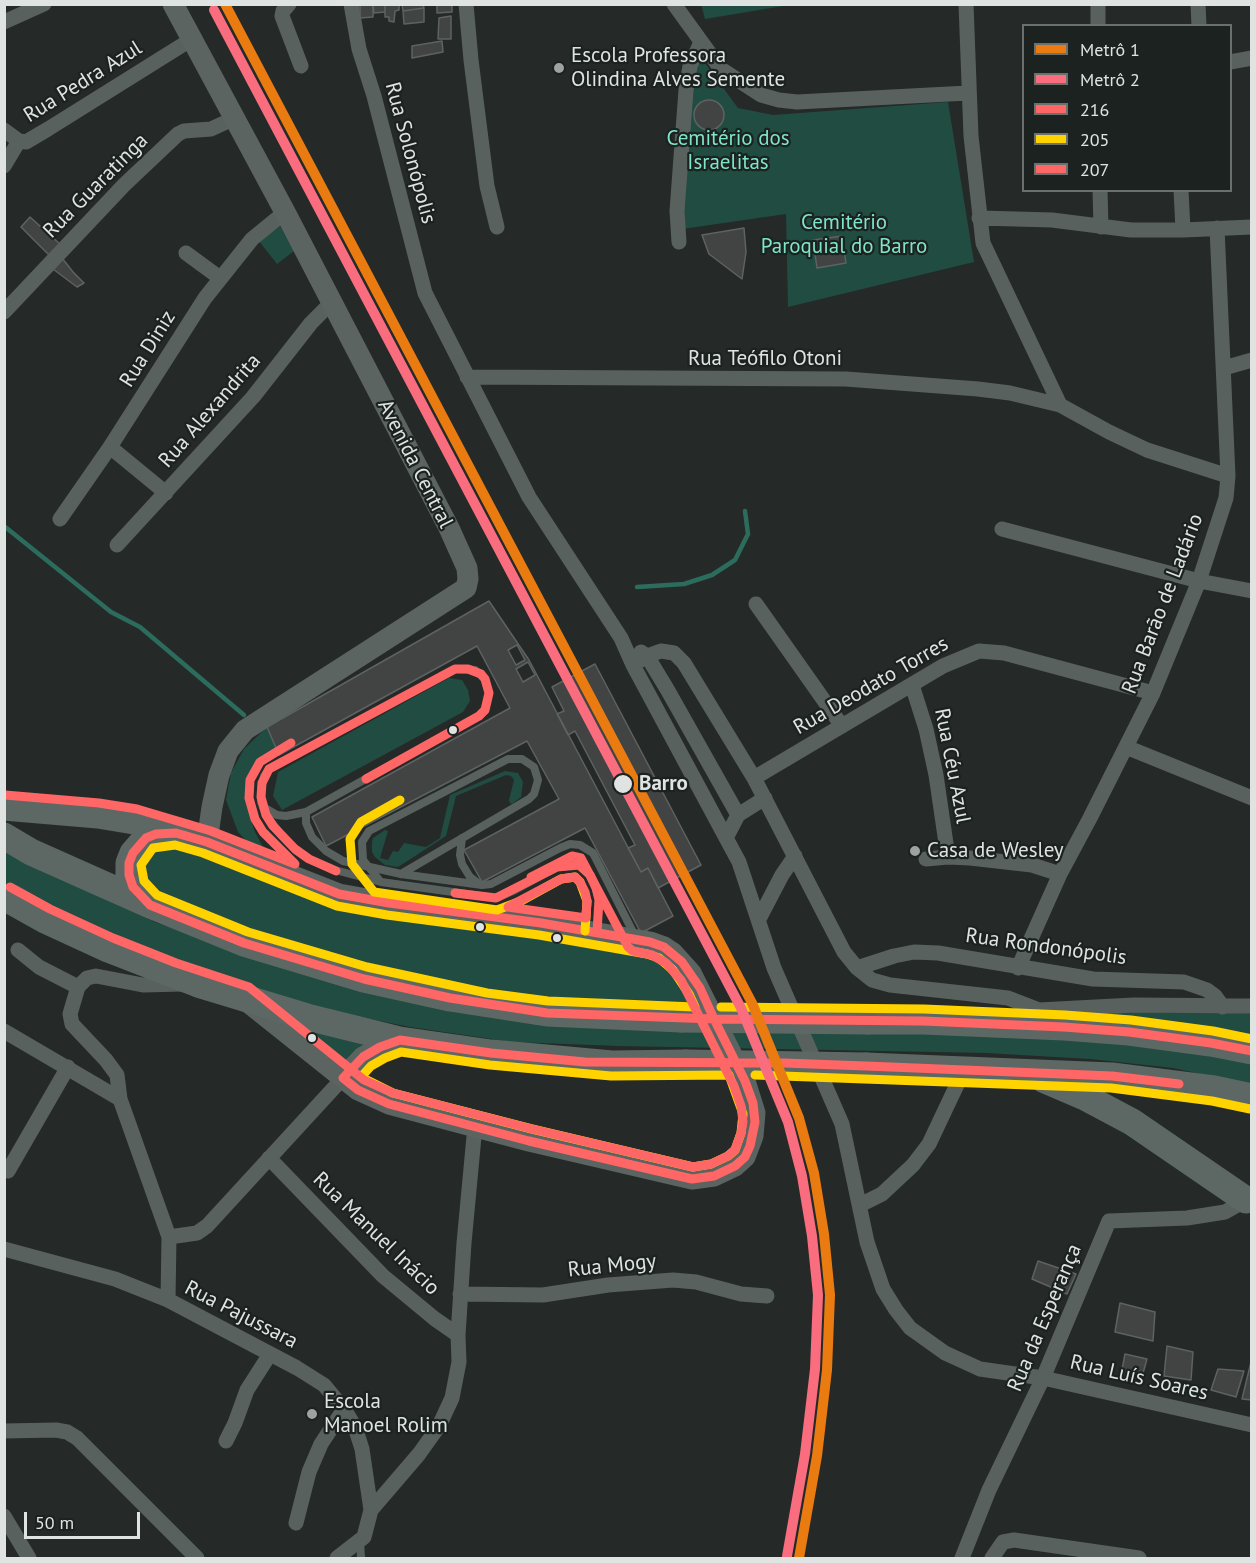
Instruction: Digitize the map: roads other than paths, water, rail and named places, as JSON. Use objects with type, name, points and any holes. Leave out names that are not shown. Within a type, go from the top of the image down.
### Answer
[{"type":"highway","points":[[4,807],[98,815],[134,821],[176,833]]},
{"type":"highway","points":[[150,905],[133,887],[129,875],[129,863],[133,853],[146,838],[156,834],[176,833]]},
{"type":"highway","points":[[4,836],[31,852],[150,905],[244,943],[364,980],[439,996],[547,1013],[681,1019],[923,1021],[1064,1027],[1129,1032],[1251,1051]]},
{"type":"highway","points":[[4,897],[45,920],[108,949],[198,984],[307,1017],[400,1040],[491,1053],[585,1062],[866,1066],[1112,1076],[1196,1086],[1251,1097]]},
{"type":"highway","points":[[923,1021],[956,1011],[1040,1010]]},
{"type":"highway","points":[[1028,1073],[1085,1097],[1132,1122],[1249,1202]]},
{"type":"street","points":[[4,22],[44,4]]},
{"type":"street","name":"Avenida Central","points":[[173,4],[332,302],[449,528],[467,568],[466,588],[245,730],[228,751],[219,775],[207,842]]},
{"type":"street","points":[[289,4],[282,16],[302,66]]},
{"type":"street","name":"Rua Solonópolis","points":[[351,4],[359,49],[374,96],[420,278],[467,377]]},
{"type":"street","points":[[466,4],[487,186],[497,227]]},
{"type":"street","points":[[674,4],[721,69],[761,95],[797,102],[968,93]]},
{"type":"street","points":[[966,4],[968,93],[980,245],[1060,405]]},
{"type":"street","points":[[1098,4],[1098,24]]},
{"type":"street","points":[[1198,4],[1199,24]]},
{"type":"street","name":"Rua Pedra Azul","points":[[4,166],[19,141],[27,142],[192,39]]},
{"type":"street","points":[[679,242],[677,211],[686,90],[690,66],[701,42]]},
{"type":"street","points":[[1232,62],[1251,58]]},
{"type":"street","name":"Rua Guaratinga","points":[[4,312],[116,193],[178,134],[184,131],[211,129],[235,118]]},
{"type":"street","points":[[4,130],[19,141]]},
{"type":"street","points":[[1101,192],[1101,227]]},
{"type":"street","points":[[1181,192],[1183,230]]},
{"type":"street","name":"Rua Diniz","points":[[60,519],[110,447],[220,278],[252,239],[285,212]]},
{"type":"street","points":[[979,218],[1052,220],[1131,230],[1251,227]]},
{"type":"street","name":"Rua Barão de Ladário","points":[[1018,968],[1060,874],[1153,693],[1199,581],[1226,498],[1228,476],[1217,228]]},
{"type":"street","points":[[186,253],[220,278]]},
{"type":"street","name":"Rua Alexandrita","points":[[117,545],[253,397],[311,323],[332,302]]},
{"type":"street","points":[[1224,368],[1251,360]]},
{"type":"street","points":[[467,377],[529,497],[621,638],[633,666],[739,862],[774,968],[842,1124],[860,1205],[882,1194],[913,1165],[929,1144],[964,1070]]},
{"type":"street","name":"Rua Teófilo Otoni","points":[[467,377],[846,379],[1011,393],[1060,405],[1147,450],[1228,476]]},
{"type":"street","points":[[110,447],[166,493]]},
{"type":"street","points":[[1002,530],[1199,581],[1251,591]]},
{"type":"street","points":[[756,604],[842,726]]},
{"type":"street","points":[[621,638],[647,656],[738,815]]},
{"type":"street","name":"Rua Deodato Torres","points":[[754,778],[956,659],[979,651],[989,650],[1040,662],[1153,693]]},
{"type":"street","points":[[633,666],[647,656],[661,651],[669,651],[678,656],[754,778],[844,951],[856,968],[872,980],[880,984],[1008,998],[1040,1010],[1134,1005],[1251,1006]]},
{"type":"street","name":"Rua Céu Azul","points":[[912,685],[926,729],[936,776],[948,856]]},
{"type":"street","points":[[1126,747],[1251,798]]},
{"type":"street","points":[[726,838],[738,815],[765,798]]},
{"type":"street","points":[[176,833],[207,842],[339,894],[597,932],[656,944],[674,953],[700,988],[745,1081],[753,1103],[755,1122],[753,1136],[745,1157],[735,1166],[714,1176],[692,1179],[389,1104],[358,1090],[243,998]]},
{"type":"street","points":[[759,919],[782,875],[795,856]]},
{"type":"street","points":[[926,859],[948,856],[1032,865],[1060,874]]},
{"type":"street","points":[[18,950],[39,967],[78,987]]},
{"type":"street","name":"Rua Rondonópolis","points":[[856,968],[914,952],[960,956],[1018,968],[1093,979],[1184,982],[1207,990],[1223,1007]]},
{"type":"street","points":[[168,1300],[169,1237],[120,1099],[117,1075],[72,1024],[70,1014],[78,987],[87,978],[96,976],[143,984],[198,984]]},
{"type":"street","points":[[4,1031],[69,1067],[120,1099]]},
{"type":"street","points":[[169,1237],[198,1233],[207,1226],[363,1057],[380,1047],[400,1040]]},
{"type":"street","points":[[8,1171],[69,1067]]},
{"type":"street","name":"Rua Manuel Inácio","points":[[360,1541],[364,1537],[371,1510],[413,1461],[439,1426],[452,1398],[459,1362],[460,1294],[475,1126]]},
{"type":"street","name":"Rua Manuel Inácio","points":[[269,1158],[383,1276],[458,1335]]},
{"type":"street","name":"Rua da Esperança","points":[[962,1558],[989,1490],[1044,1378],[1109,1221],[1187,1218],[1225,1212],[1249,1202]]},
{"type":"street","name":"Rua Luís Soares","points":[[860,1205],[867,1242],[883,1288],[910,1328],[945,1353],[980,1368],[1044,1378],[1251,1425]]},
{"type":"street","name":"Rua Pajussara","points":[[4,1249],[115,1280],[168,1300],[324,1385],[344,1409],[355,1427],[362,1449],[371,1510]]},
{"type":"street","name":"Rua Mogy","points":[[460,1294],[543,1295],[608,1285],[673,1280],[696,1282],[741,1294],[766,1296]]},
{"type":"street","points":[[226,1441],[247,1390],[270,1354]]},
{"type":"street","points":[[296,1523],[309,1472],[321,1444],[344,1409]]},
{"type":"street","points":[[4,1431],[56,1430],[67,1432],[77,1438],[197,1558]]},
{"type":"street","points":[[4,1516],[28,1558]]},
{"type":"street","points":[[992,1558],[1003,1542],[1014,1540],[1139,1558]]},
{"type":"street","points":[[337,1558],[360,1541]]},
{"type":"lane","points":[[263,807],[277,815],[286,816],[306,812],[479,716],[485,710],[489,693],[485,679],[475,670],[455,669],[269,769],[264,776],[261,790],[263,807],[277,831],[309,859],[335,870],[381,882],[496,898],[516,890],[557,867],[579,865],[590,875],[596,888],[599,900],[597,932]]},
{"type":"lane","points":[[381,882],[363,860],[361,850],[369,831],[503,761],[515,758],[529,762],[537,773],[537,788],[529,799],[401,874]]},
{"type":"lane","points":[[306,812],[308,830],[318,845],[343,861],[401,874],[482,885],[491,884],[570,844],[580,845],[593,853],[637,940]]},
{"type":"lane","points":[[462,838],[460,855],[462,864],[470,877],[482,885]]},
{"type":"lane","points":[[360,1541],[361,1558]]},
{"type":"waterway","points":[[637,587],[684,584],[712,575],[735,560],[748,534],[745,511]]},
{"type":"waterway","points":[[4,526],[111,612],[140,627],[244,715]]},
{"type":"metro line","name":"1","points":[[225,4],[752,1003],[799,1118],[814,1173],[824,1234],[830,1295],[827,1370],[817,1456],[799,1558]]},
{"type":"metro line","name":"2","points":[[214,10],[741,1008],[788,1122],[802,1176],[812,1236],[818,1295],[815,1369],[805,1454],[787,1556]]},
{"type":"place","name":"Escola Professora Olindina Alves Semente","points":[[559,68]]},
{"type":"place","name":"Barro","points":[[623,784]]},
{"type":"place","name":"Casa de Wesley","points":[[915,851]]},
{"type":"place","name":"Escola Manoel Rolim","points":[[312,1414]]},
{"type":"park label","name":"Cemitério dos Israelitas","points":[[728,151]]},
{"type":"park label","name":"Cemitério Paroquial do Barro","points":[[844,235]]}]
